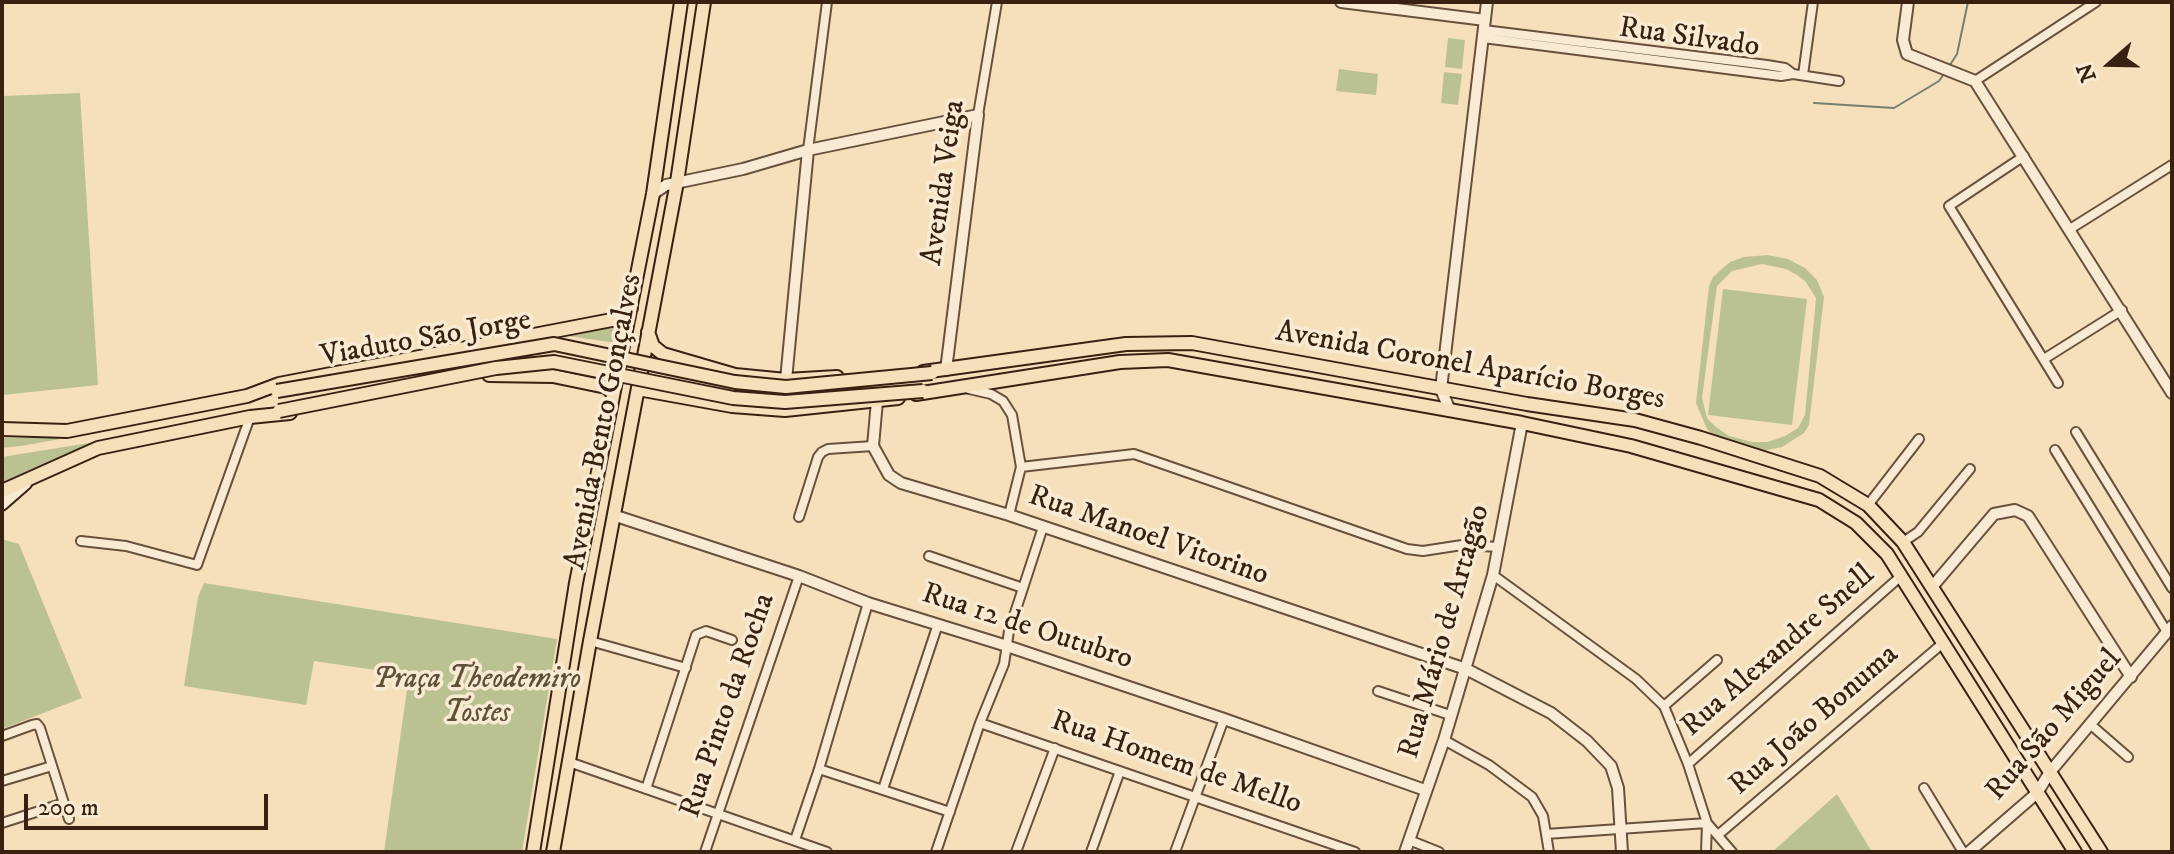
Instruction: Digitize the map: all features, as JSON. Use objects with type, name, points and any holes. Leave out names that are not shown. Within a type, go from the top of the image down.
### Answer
[{"type":"main road","name":"Avenida Bento Gonçalves","points":[[533,852],[576,583],[653,194],[681,2]]},
{"type":"main road","name":"Avenida Bento Gonçalves","points":[[553,852],[677,182],[704,2]]},
{"type":"main road","points":[[2,429],[67,431],[247,396],[279,384],[622,318],[631,308]]},
{"type":"main road","points":[[553,376],[563,363],[565,348],[554,331]]},
{"type":"main road","name":"Avenida Coronel Aparício Borges","points":[[648,332],[653,346],[663,354],[735,375],[786,380],[939,372],[1126,344],[1192,343],[1441,389],[1635,420],[1680,431],[1820,476],[1868,505],[1903,542],[2101,852]]},
{"type":"main road","name":"Viaduto São Jorge","points":[[247,396],[554,344],[735,382],[786,387],[939,372]]},
{"type":"main road","name":"Avenida Coronel Aparício Borges","points":[[638,389],[785,410],[877,401],[1120,362],[1168,360],[1522,423],[1631,446],[1819,500],[1839,511],[1873,538],[1887,554],[2075,852]]},
{"type":"main road","name":"Viaduto São Jorge","points":[[250,417],[496,368],[554,362],[733,398],[785,402],[938,390]]},
{"type":"main road","points":[[693,399],[689,378],[700,366]]},
{"type":"main road","points":[[2,491],[98,448],[250,417],[279,416],[498,373],[553,376],[606,387],[613,393]]},
{"type":"main road","points":[[2,504],[35,476]]},
{"type":"street","points":[[786,380],[808,150],[827,2]]},
{"type":"street","name":"Avenida Veiga","points":[[939,372],[997,2]]},
{"type":"street","name":"Rua Silvado","points":[[1341,2],[1366,4],[1504,36],[1744,66],[1781,76],[1793,74],[1839,81]]},
{"type":"street","points":[[1450,411],[1441,389],[1487,2]]},
{"type":"street","points":[[1803,75],[1813,2]]},
{"type":"street","points":[[1908,2],[1903,48],[1914,58],[1975,81],[2172,393]]},
{"type":"street","points":[[1975,81],[2091,3]]},
{"type":"street","points":[[653,194],[666,185],[743,169],[808,150],[978,115]]},
{"type":"street","points":[[2024,156],[1949,206],[2058,383]]},
{"type":"street","points":[[2070,229],[2172,165]]},
{"type":"street","points":[[2044,359],[2122,310]]},
{"type":"street","points":[[960,387],[991,394],[1003,401],[1012,415],[1021,467],[1009,515]]},
{"type":"street","points":[[799,517],[822,452],[873,446],[877,401]]},
{"type":"street","points":[[81,541],[126,546],[197,565],[250,417]]},
{"type":"street","name":"Rua Mário de Artagão","points":[[1405,852],[1444,740],[1493,575],[1522,423]]},
{"type":"street","points":[[2076,432],[2172,588]]},
{"type":"street","points":[[1868,505],[1919,439]]},
{"type":"street","name":"Rua Manoel Vitorino","points":[[873,446],[889,475],[901,483],[1009,515],[1466,669],[1551,713],[1587,741],[1611,766],[1618,788],[1622,852]]},
{"type":"street","points":[[2055,450],[2170,629]]},
{"type":"street","points":[[1021,467],[1134,454],[1407,549],[1423,551],[1462,545],[1499,547]]},
{"type":"street","points":[[1903,542],[1918,532],[1970,469]]},
{"type":"street","points":[[1932,587],[1994,514],[2015,510],[2028,516],[2131,677]]},
{"type":"street","name":"Rua 12 de Outubro","points":[[613,515],[799,576],[868,603],[1224,719],[1425,790]]},
{"type":"street","points":[[936,852],[980,723],[1004,664],[1023,588],[1043,527]]},
{"type":"street","points":[[929,556],[1023,588]]},
{"type":"street","points":[[1493,575],[1636,679],[1664,706],[1688,764],[1707,823],[1706,852]]},
{"type":"street","name":"Rua Pinto da Rocha","points":[[705,852],[799,576]]},
{"type":"street","name":"Rua Alexandre Snell","points":[[1688,764],[1901,576]]},
{"type":"street","points":[[795,840],[868,603]]},
{"type":"street","points":[[883,789],[938,624]]},
{"type":"street","name":"Rua São Miguel","points":[[1969,852],[2037,793],[2050,772],[2170,629]]},
{"type":"street","points":[[646,789],[696,635],[706,631],[732,640]]},
{"type":"street","points":[[590,641],[686,668]]},
{"type":"street","name":"Rua João Bonuma","points":[[1718,835],[1943,643]]},
{"type":"street","points":[[1664,706],[1717,660]]},
{"type":"street","points":[[1378,691],[1450,715]]},
{"type":"street","points":[[1175,852],[1224,719]]},
{"type":"street","name":"Rua Homem de Mello","points":[[980,723],[1355,852]]},
{"type":"street","points":[[2,736],[37,724],[69,819]]},
{"type":"street","points":[[2090,724],[2128,757]]},
{"type":"street","points":[[1444,740],[1489,765],[1532,797],[1543,816],[1549,852]]},
{"type":"street","points":[[1016,852],[1055,748]]},
{"type":"street","points":[[569,762],[827,852]]},
{"type":"street","points":[[2,781],[52,766]]},
{"type":"street","points":[[819,769],[950,812]]},
{"type":"street","points":[[1091,852],[1120,771]]},
{"type":"street","points":[[1924,788],[1963,852]]},
{"type":"street","points":[[2,823],[64,803]]},
{"type":"street","points":[[1707,823],[1732,852]]},
{"type":"street","points":[[1546,834],[1707,823]]},
{"type":"street","points":[[1409,840],[1439,852]]},
{"type":"green space","points":[[1448,38],[1465,40],[1462,69],[1445,67]]},
{"type":"green space","points":[[1339,69],[1378,74],[1376,95],[1336,91]]},
{"type":"green space","points":[[1444,72],[1462,74],[1458,105],[1441,103]]},
{"type":"green space","points":[[80,93],[98,385],[2,395],[2,96]]},
{"type":"green space","points":[[1768,255],[1788,259],[1805,268],[1817,280],[1824,297],[1809,425],[1804,433],[1782,447],[1757,452],[1714,436],[1707,429],[1696,403],[1709,286],[1713,277],[1730,262]],"holes":[[[1762,264],[1786,269],[1805,281],[1816,298],[1805,415],[1798,428],[1768,442],[1752,442],[1729,436],[1707,418],[1702,398],[1717,286],[1732,271]]]},
{"type":"green space","points":[[1723,289],[1807,299],[1792,425],[1708,415]]},
{"type":"green space","points":[[620,324],[616,343],[568,336]]},
{"type":"green space","points":[[71,437],[21,446],[2,448],[2,438]]},
{"type":"green space","points":[[95,442],[2,484],[2,457]]},
{"type":"green space","points":[[2,539],[19,544],[82,698],[2,729]]},
{"type":"green space","name":"Praça Theodemiro Tostes","points":[[204,583],[557,639],[522,852],[384,852],[409,675],[314,661],[306,705],[184,686],[198,597]]},
{"type":"green space","points":[[1837,794],[1872,852],[1772,852]]},
{"type":"waterway","points":[[1950,65],[1957,54],[1968,2]]},
{"type":"waterway","points":[[1814,103],[1894,108],[1939,81],[1944,74]]}]
